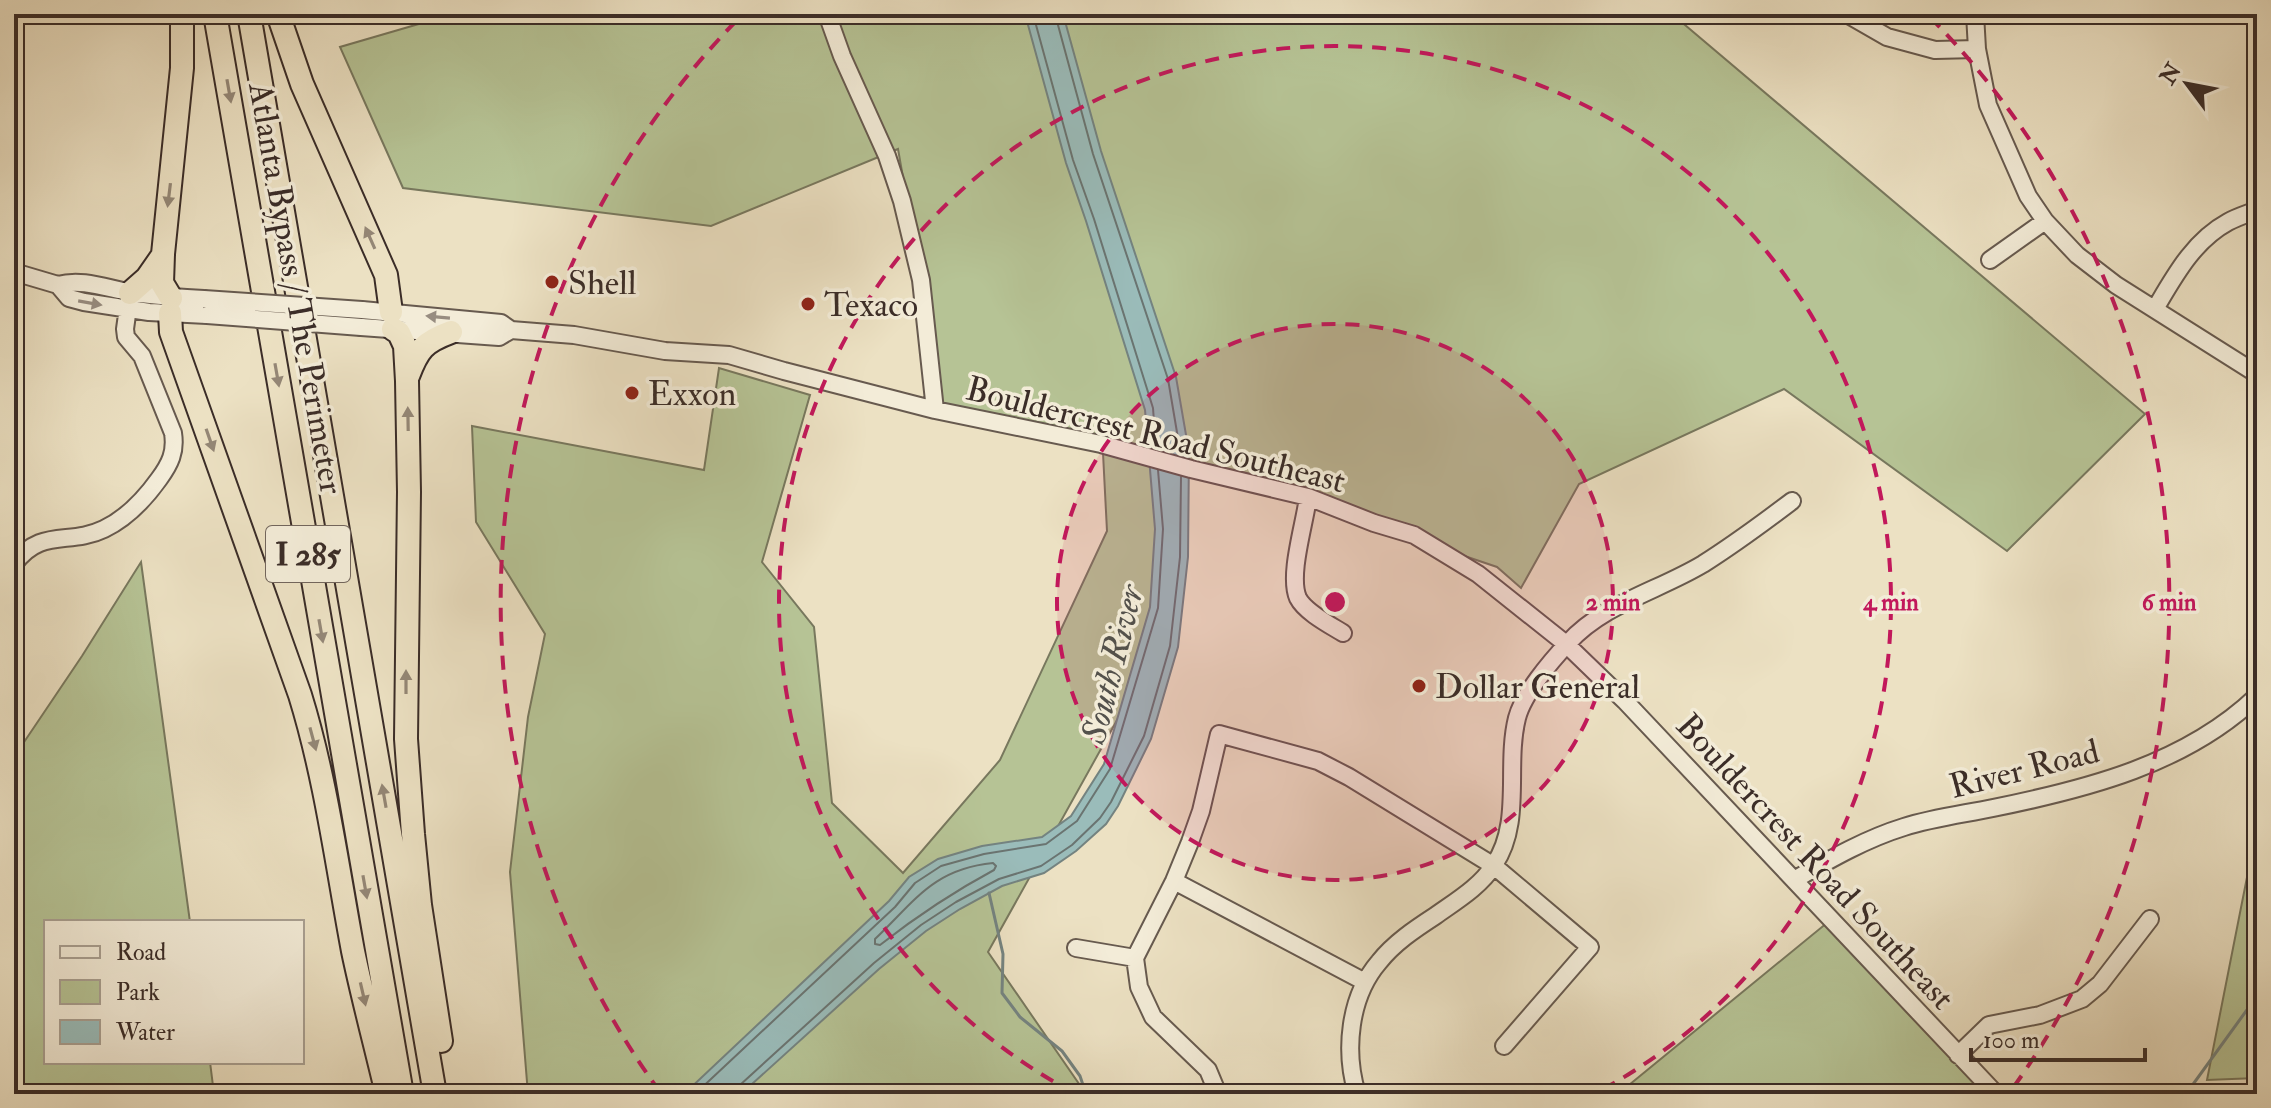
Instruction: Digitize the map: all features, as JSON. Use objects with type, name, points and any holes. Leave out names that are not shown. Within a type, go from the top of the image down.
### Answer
[{"type":"highway","points":[[182,14],[182,68],[163,254],[162,283],[170,305],[171,332],[312,735],[323,778],[354,956],[387,1094]]},
{"type":"highway","name":"Atlanta Bypass / The Perimeter","points":[[215,14],[402,1094]]},
{"type":"highway","name":"Atlanta Bypass / The Perimeter","points":[[249,14],[435,1094]]},
{"type":"highway","points":[[278,14],[302,84],[386,275],[392,321],[405,346],[409,492],[406,739],[416,874],[443,1052],[444,1094]]},
{"type":"highway","points":[[129,301],[163,254]]},
{"type":"highway","points":[[407,381],[422,349],[430,340],[451,332]]},
{"type":"street","points":[[827,14],[842,56],[887,156],[902,201],[921,280],[935,410]]},
{"type":"street","points":[[1847,14],[1887,37],[1935,50],[1977,49]]},
{"type":"street","points":[[1975,14],[1977,49],[1988,105],[2028,196],[2045,221],[2077,255],[2116,285],[2257,374]]},
{"type":"street","points":[[2155,309],[2179,268],[2202,241],[2227,222],[2257,210]]},
{"type":"street","points":[[1990,260],[2045,221]]},
{"type":"street","name":"Bouldercrest Road Southeast","points":[[14,272],[58,285],[73,281],[129,301],[392,321],[501,323],[511,330],[574,335],[665,351],[729,355],[935,410],[1101,444],[1308,497],[1414,535],[1478,574],[1566,644],[1625,701],[1996,1094]]},
{"type":"street","points":[[14,564],[24,550],[40,541],[102,530],[124,517],[144,499],[170,460],[175,446],[173,433],[142,356],[126,337],[129,301]]},
{"type":"street","name":"Bouldercrest Road Southeast","points":[[392,321],[499,337],[511,330]]},
{"type":"street","points":[[1308,497],[1294,571],[1299,598],[1315,616],[1343,633]]},
{"type":"street","points":[[1357,1094],[1353,1078],[1351,1028],[1365,982],[1379,962],[1407,935],[1477,886],[1494,866],[1505,844],[1511,810],[1512,749],[1517,715],[1525,698],[1566,644],[1586,624],[1702,564],[1792,501]]},
{"type":"street","name":"River Road","points":[[1794,880],[1834,857],[1904,827],[2046,798],[2149,765],[2193,743],[2242,710],[2257,696]]},
{"type":"street","points":[[1218,1094],[1208,1070],[1153,1017],[1139,987],[1135,958],[1174,881],[1201,811],[1219,734],[1318,761],[1349,777],[1494,866],[1590,947],[1504,1046]]},
{"type":"street","points":[[1174,881],[1365,982]]},
{"type":"street","points":[[1958,1055],[1989,1025],[2040,1015],[2082,999],[2100,984],[2150,919]]},
{"type":"street","points":[[1076,948],[1135,958]]},
{"type":"green space","points":[[453,14],[1672,14],[2145,414],[2007,551],[1784,389],[1579,484],[1521,588],[1497,567],[1189,463],[1175,616],[988,952],[1086,1094],[528,1094],[510,872],[528,717],[545,634],[476,522],[472,426],[704,470],[719,368],[810,395],[762,562],[814,627],[832,803],[903,873],[1000,760],[1107,531],[1103,453],[945,417],[898,149],[711,226],[403,188],[340,47]]},
{"type":"green space","points":[[141,562],[190,920],[44,920],[44,1064],[210,1064],[214,1094],[14,1094],[14,757]]},
{"type":"green space","points":[[2257,856],[2257,1078],[2207,1080],[2250,862]]},
{"type":"green space","points":[[1828,922],[1985,1090],[1981,1094],[1618,1094]]},
{"type":"water","name":"South River","points":[[1025,14],[1063,14],[1101,151],[1176,377],[1189,452],[1188,557],[1178,647],[1151,739],[1106,824],[1076,851],[1044,873],[1002,886],[926,931],[879,969],[741,1094],[684,1094],[889,901],[909,877],[938,859],[982,846],[1042,837],[1071,816],[1104,764],[1150,607],[1155,529],[1145,410],[1066,163]]},
{"type":"waterway","points":[[989,893],[1003,954],[1002,993],[1020,1017],[1062,1051],[1080,1076],[1086,1094]]},
{"type":"waterway","points":[[2186,1094],[2257,996]]},
{"type":"place","name":"Shell","points":[[552,282]]},
{"type":"place","name":"Texaco","points":[[808,304]]},
{"type":"place","name":"Exxon","points":[[632,393]]},
{"type":"place","name":"Dollar General","points":[[1419,686]]}]
